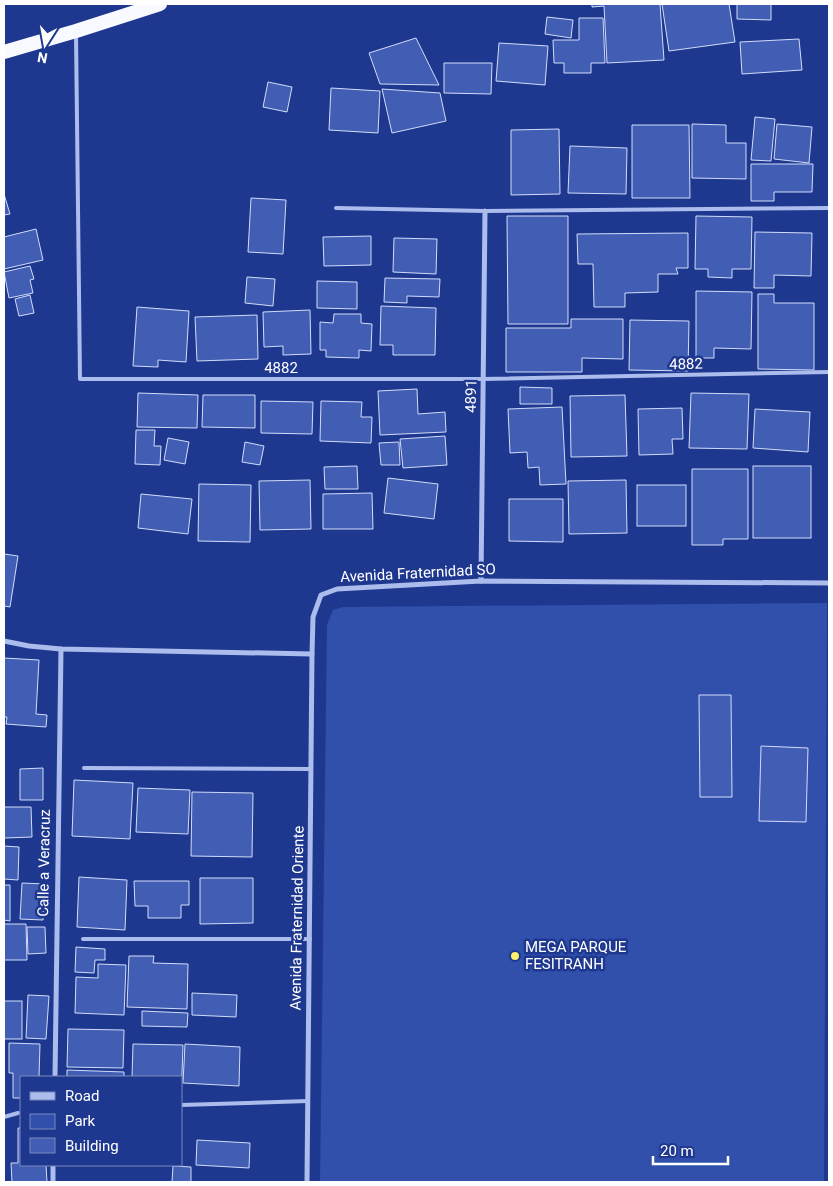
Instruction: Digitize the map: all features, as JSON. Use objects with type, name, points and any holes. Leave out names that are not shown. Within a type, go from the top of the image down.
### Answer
[{"type":"highway","points":[[4,52],[76,31],[145,6],[160,4]]},
{"type":"street","name":"4891","points":[[482,581],[485,211]]},
{"type":"street","name":"Avenida Fraternidad SO","points":[[312,654],[313,617],[321,595],[337,589],[482,581],[829,583]]},
{"type":"street","points":[[4,641],[61,649],[312,654]]},
{"type":"street","name":"Calle a Veracruz","points":[[55,1076],[61,649]]},
{"type":"street","name":"Avenida Fraternidad Oriente","points":[[307,1182],[312,654]]},
{"type":"street","points":[[53,1166],[53,1182]]},
{"type":"lane","name":"4882","points":[[76,31],[80,378],[483,379],[829,372]]},
{"type":"lane","points":[[336,208],[485,211],[829,208]]},
{"type":"lane","points":[[84,768],[311,769]]},
{"type":"lane","points":[[83,939],[310,939]]},
{"type":"lane","points":[[182,1105],[308,1101]]},
{"type":"lane","points":[[4,1117],[18,1113]]},
{"type":"green space","points":[[827,603],[824,1182],[320,1182],[327,625],[333,610],[343,607]]},
{"type":"building","points":[[592,4],[660,4],[664,60],[607,63],[604,6],[592,7]]},
{"type":"building","points":[[662,4],[729,4],[735,42],[669,51]]},
{"type":"building","points":[[737,4],[771,4],[771,20],[737,19]]},
{"type":"building","points":[[547,17],[573,20],[571,38],[545,34]]},
{"type":"building","points":[[579,18],[603,18],[605,63],[591,63],[591,73],[564,73],[564,63],[554,63],[553,40],[579,40]]},
{"type":"building","points":[[416,38],[439,85],[380,84],[369,53]]},
{"type":"building","points":[[799,39],[802,70],[742,74],[740,42]]},
{"type":"building","points":[[499,43],[548,46],[545,85],[496,81]]},
{"type":"building","points":[[444,63],[492,63],[491,94],[444,93]]},
{"type":"building","points":[[268,82],[292,87],[287,112],[263,107]]},
{"type":"building","points":[[331,88],[380,91],[378,133],[329,130]]},
{"type":"building","points":[[382,89],[440,93],[446,121],[392,133]]},
{"type":"building","points":[[755,117],[775,119],[771,161],[751,160]]},
{"type":"building","points":[[692,124],[726,125],[726,143],[746,143],[746,179],[692,178]]},
{"type":"building","points":[[777,124],[812,127],[809,163],[774,159]]},
{"type":"building","points":[[632,125],[689,125],[690,198],[632,198]]},
{"type":"building","points":[[559,129],[560,194],[511,195],[511,130]]},
{"type":"building","points":[[570,146],[627,148],[626,194],[568,193]]},
{"type":"building","points":[[751,164],[813,164],[812,192],[774,192],[774,201],[751,201]]},
{"type":"building","points":[[4,194],[10,214],[4,215]]},
{"type":"building","points":[[251,198],[286,200],[283,254],[248,252]]},
{"type":"building","points":[[507,216],[568,216],[568,324],[508,324]]},
{"type":"building","points":[[696,216],[752,217],[751,269],[732,269],[732,278],[708,277],[708,269],[695,269]]},
{"type":"building","points":[[36,229],[43,260],[4,269],[4,237]]},
{"type":"building","points":[[755,232],[812,233],[811,276],[774,275],[774,288],[754,288]]},
{"type":"building","points":[[688,233],[688,268],[676,268],[678,274],[658,274],[658,292],[625,293],[625,307],[594,307],[593,264],[578,264],[577,234]]},
{"type":"building","points":[[371,236],[371,265],[324,266],[323,237]]},
{"type":"building","points":[[394,238],[437,239],[436,274],[393,272]]},
{"type":"building","points":[[30,266],[34,279],[30,280],[33,293],[9,298],[4,272]]},
{"type":"building","points":[[247,277],[275,279],[273,306],[245,303]]},
{"type":"building","points":[[385,278],[440,279],[439,297],[407,296],[407,303],[384,302]]},
{"type":"building","points":[[317,281],[357,282],[357,309],[317,308]]},
{"type":"building","points":[[696,291],[752,292],[751,349],[714,348],[714,358],[696,358]]},
{"type":"building","points":[[758,294],[774,294],[774,303],[814,303],[814,370],[758,369]]},
{"type":"building","points":[[30,295],[34,313],[19,316],[15,299]]},
{"type":"building","points":[[381,306],[436,308],[435,355],[393,355],[393,345],[380,345]]},
{"type":"building","points":[[137,307],[189,311],[186,362],[158,360],[158,367],[133,366]]},
{"type":"building","points":[[310,310],[311,354],[283,355],[283,346],[264,347],[263,312]]},
{"type":"building","points":[[334,314],[361,314],[361,323],[372,324],[371,351],[359,350],[359,358],[326,357],[326,350],[320,350],[320,322],[333,323]]},
{"type":"building","points":[[257,315],[258,359],[197,361],[195,317]]},
{"type":"building","points":[[571,319],[623,319],[623,359],[582,358],[582,372],[506,372],[506,328],[571,328]]},
{"type":"building","points":[[630,320],[689,321],[688,371],[629,370]]},
{"type":"building","points":[[520,387],[552,388],[552,404],[520,404]]},
{"type":"building","points":[[417,389],[418,414],[445,412],[446,432],[380,435],[378,391]]},
{"type":"building","points":[[138,393],[198,395],[197,428],[137,427]]},
{"type":"building","points":[[691,393],[749,394],[747,449],[689,448]]},
{"type":"building","points":[[203,395],[255,395],[255,428],[202,427]]},
{"type":"building","points":[[625,395],[627,456],[571,457],[570,396]]},
{"type":"building","points":[[261,401],[313,402],[312,434],[261,433]]},
{"type":"building","points":[[321,401],[362,402],[361,417],[372,417],[371,443],[320,441]]},
{"type":"building","points":[[562,407],[566,484],[540,485],[539,467],[528,468],[527,452],[510,453],[508,409]]},
{"type":"building","points":[[682,408],[683,439],[672,439],[673,454],[639,455],[638,409]]},
{"type":"building","points":[[755,409],[810,412],[808,452],[753,448]]},
{"type":"building","points":[[136,430],[155,430],[154,446],[161,446],[160,465],[135,464]]},
{"type":"building","points":[[445,436],[447,465],[403,468],[400,439]]},
{"type":"building","points":[[168,438],[189,442],[185,464],[164,460]]},
{"type":"building","points":[[245,442],[264,446],[260,465],[242,462]]},
{"type":"building","points":[[399,442],[400,465],[381,465],[379,443]]},
{"type":"building","points":[[357,466],[358,489],[325,489],[324,467]]},
{"type":"building","points":[[753,466],[811,466],[811,538],[753,538]]},
{"type":"building","points":[[692,469],[748,469],[748,539],[723,539],[723,545],[692,545]]},
{"type":"building","points":[[388,478],[438,484],[434,519],[384,513]]},
{"type":"building","points":[[310,480],[311,529],[260,530],[259,481]]},
{"type":"building","points":[[626,480],[627,533],[569,534],[568,481]]},
{"type":"building","points":[[199,484],[251,485],[250,542],[198,541]]},
{"type":"building","points":[[637,485],[686,485],[686,526],[637,526]]},
{"type":"building","points":[[372,493],[373,529],[323,529],[323,494]]},
{"type":"building","points":[[141,494],[192,499],[188,534],[138,528]]},
{"type":"building","points":[[509,499],[563,499],[563,542],[509,541]]},
{"type":"building","points":[[4,554],[18,556],[10,607],[4,606]]},
{"type":"building","points":[[4,658],[39,660],[36,714],[47,715],[46,727],[6,724],[7,717],[4,717]]},
{"type":"building","points":[[699,695],[731,695],[732,797],[700,797]]},
{"type":"building","points":[[761,746],[808,748],[806,822],[759,821]]},
{"type":"building","points":[[43,768],[43,800],[20,800],[20,769]]},
{"type":"building","points":[[74,780],[133,783],[130,839],[72,836]]},
{"type":"building","points":[[138,788],[190,790],[188,834],[136,832]]},
{"type":"building","points":[[192,792],[253,793],[252,857],[191,856]]},
{"type":"building","points":[[4,807],[31,807],[32,837],[4,838]]},
{"type":"building","points":[[4,846],[19,847],[18,880],[4,879]]},
{"type":"building","points":[[79,877],[127,880],[125,930],[77,927]]},
{"type":"building","points":[[200,878],[253,878],[253,923],[200,924]]},
{"type":"building","points":[[134,881],[189,881],[189,905],[181,905],[181,918],[148,918],[148,906],[135,906]]},
{"type":"building","points":[[22,883],[45,884],[43,920],[20,919]]},
{"type":"building","points":[[4,885],[10,885],[10,921],[4,920]]},
{"type":"building","points":[[4,924],[26,924],[27,960],[4,960]]},
{"type":"building","points":[[27,927],[45,927],[46,953],[28,954]]},
{"type":"building","points":[[76,947],[105,949],[105,960],[95,960],[94,973],[75,972]]},
{"type":"building","points":[[129,956],[154,956],[153,963],[188,964],[187,1009],[127,1007]]},
{"type":"building","points":[[98,964],[126,965],[124,1015],[75,1013],[76,977],[98,978]]},
{"type":"building","points":[[192,993],[237,995],[236,1017],[192,1015]]},
{"type":"building","points":[[28,995],[49,996],[46,1039],[26,1038]]},
{"type":"building","points":[[4,1001],[22,1001],[22,1039],[4,1039]]},
{"type":"building","points":[[142,1011],[188,1013],[187,1027],[142,1026]]},
{"type":"building","points":[[68,1029],[124,1030],[123,1068],[67,1067]]},
{"type":"building","points":[[9,1043],[40,1044],[39,1076],[20,1076],[20,1098],[13,1098],[13,1073],[9,1073]]},
{"type":"building","points":[[133,1044],[183,1045],[182,1076],[132,1076]]},
{"type":"building","points":[[185,1044],[240,1047],[239,1086],[183,1083]]},
{"type":"building","points":[[67,1070],[124,1072],[124,1076],[67,1076]]},
{"type":"building","points":[[18,1128],[20,1128],[20,1166],[46,1166],[47,1182],[12,1182],[11,1163],[18,1163]]},
{"type":"building","points":[[197,1140],[250,1143],[249,1168],[196,1165]]},
{"type":"building","points":[[173,1166],[191,1167],[191,1182],[172,1182]]},
{"type":"place","name":"MEGA PARQUE FESITRANH","points":[[515,956]]}]
